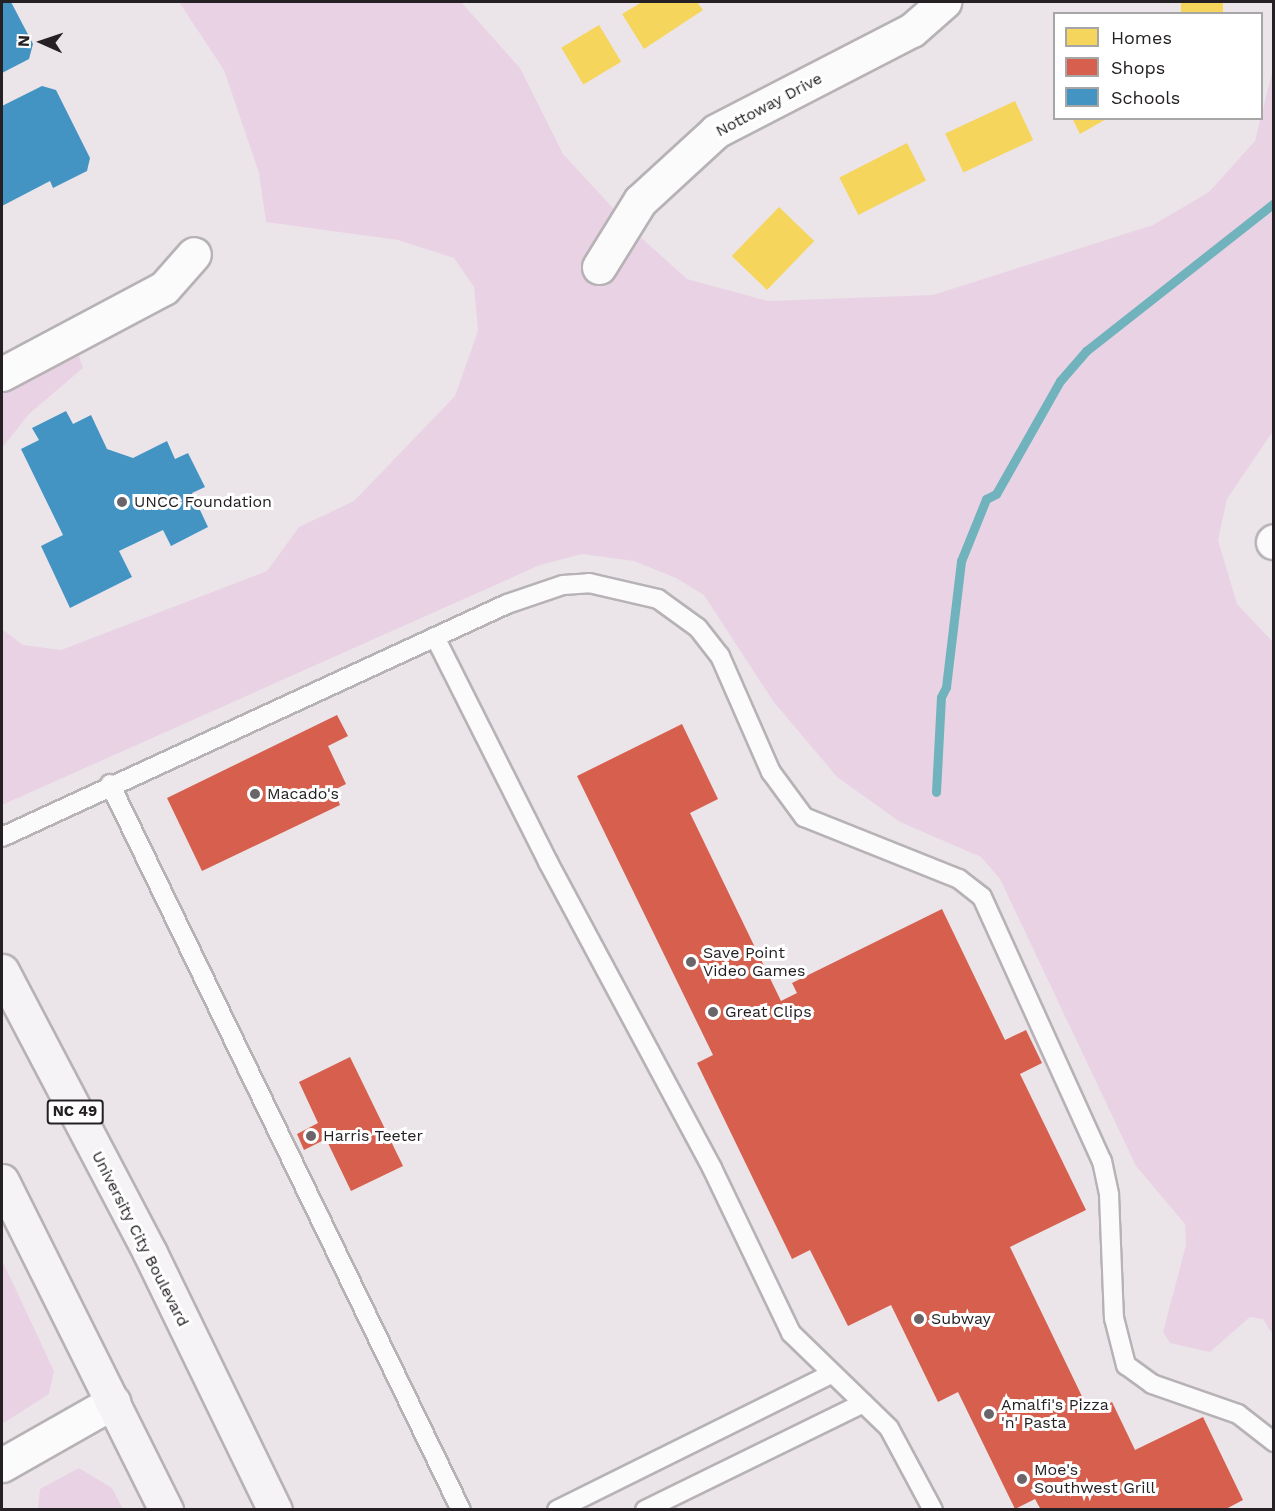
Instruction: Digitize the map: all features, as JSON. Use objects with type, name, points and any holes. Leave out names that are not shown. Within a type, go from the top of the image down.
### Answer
[{"type":"main road","name":"University City Boulevard","points":[[2,971],[150,1253],[275,1509]]},
{"type":"main road","points":[[2,1181],[166,1509]]},
{"type":"street","name":"Nottoway Drive","points":[[599,267],[640,201],[716,131],[912,30],[944,2]]},
{"type":"street","points":[[2,374],[164,288],[194,254]]},
{"type":"street","points":[[2,1465],[113,1402]]},
{"type":"lane","points":[[2,837],[110,784],[435,637],[563,585],[612,585],[658,599],[698,628],[720,656],[771,772],[804,818],[959,879],[982,897],[1102,1161],[1109,1195],[1114,1318],[1126,1365],[1152,1384],[1238,1414],[1274,1442]]},
{"type":"lane","points":[[435,637],[548,862],[703,1151],[791,1332],[896,1437],[933,1509]]},
{"type":"lane","points":[[110,784],[461,1509]]},
{"type":"lane","points":[[557,1509],[831,1374]]},
{"type":"lane","points":[[645,1509],[863,1403]]},
{"type":"shaded area","points":[[179,2],[461,2],[520,68],[563,154],[637,234],[687,279],[768,301],[933,295],[1153,225],[1209,192],[1255,141],[1260,120],[1263,120],[1263,109],[1273,69],[1273,431],[1227,499],[1218,540],[1237,604],[1273,642],[1273,1335],[1263,1319],[1250,1317],[1210,1352],[1170,1343],[1163,1332],[1186,1245],[1185,1224],[1136,1166],[1000,879],[981,857],[900,822],[837,777],[773,701],[704,595],[676,578],[634,561],[582,554],[540,565],[2,805],[2,629],[23,645],[61,650],[267,571],[299,527],[354,501],[455,396],[478,331],[474,287],[454,258],[398,240],[266,222],[259,173],[224,70]]},
{"type":"shaded area","points":[[77,350],[83,368],[29,414],[2,448],[2,392]]},
{"type":"shaded area","points":[[2,1260],[54,1371],[49,1394],[2,1424]]},
{"type":"shaded area","points":[[79,1468],[112,1488],[123,1509],[38,1509],[40,1489]]},
{"type":"building: Homes","points":[[642,2],[697,2],[703,10],[644,49],[622,14]]},
{"type":"building: Homes","points":[[1181,2],[1223,2],[1223,12],[1181,12]]},
{"type":"building: Homes","points":[[599,25],[621,62],[583,85],[561,48]]},
{"type":"building: Homes","points":[[1015,101],[1033,140],[963,173],[945,134]]},
{"type":"building: Homes","points":[[1073,120],[1104,120],[1080,134]]},
{"type":"building: Homes","points":[[907,143],[926,180],[858,215],[839,178]]},
{"type":"building: Homes","points":[[779,207],[814,241],[767,290],[732,256]]},
{"type":"building: Shops","name":"Macado's","points":[[337,715],[348,736],[328,746],[346,784],[334,790],[340,805],[202,871],[167,798]]},
{"type":"building: Shops","points":[[682,724],[718,799],[690,813],[781,1001],[797,993],[792,983],[942,909],[1005,1040],[1026,1030],[1042,1063],[1020,1074],[1086,1210],[1010,1247],[1090,1413],[1112,1402],[1135,1450],[1203,1417],[1243,1500],[1224,1510],[1041,1510],[1035,1499],[1015,1509],[958,1392],[938,1402],[891,1305],[848,1326],[810,1250],[792,1259],[697,1063],[713,1055],[577,776]]},
{"type":"building: Shops","points":[[350,1057],[403,1166],[351,1191],[326,1139],[304,1150],[297,1134],[318,1123],[299,1082]]},
{"type":"building: Schools","points":[[2,2],[11,2],[33,44],[29,59],[2,73]]},
{"type":"building: Schools","points":[[42,86],[56,90],[90,158],[87,171],[53,188],[50,181],[2,206],[2,106]]},
{"type":"building: Schools","name":"UNCC Foundation","points":[[66,411],[73,424],[91,415],[107,449],[133,458],[167,441],[175,459],[188,453],[205,487],[192,493],[208,527],[171,546],[163,530],[119,551],[132,577],[70,608],[41,546],[63,535],[21,449],[39,440],[32,428]]},
{"type":"waterway","points":[[936,792],[941,697],[946,687],[961,561],[986,499],[996,494],[1060,381],[1086,351],[1274,203]]},
{"type":"place","name":"UNCC Foundation","points":[[122,502]]},
{"type":"place","name":"Macado's","points":[[255,794]]},
{"type":"place","name":"Save Point Video Games","points":[[691,962]]},
{"type":"place","name":"Great Clips","points":[[713,1012]]},
{"type":"place","name":"Harris Teeter","points":[[311,1136]]},
{"type":"place","name":"Subway","points":[[919,1319]]},
{"type":"place","name":"Amalfi's Pizza 'n' Pasta","points":[[989,1414]]},
{"type":"place","name":"Moe's Southwest Grill","points":[[1022,1479]]}]
